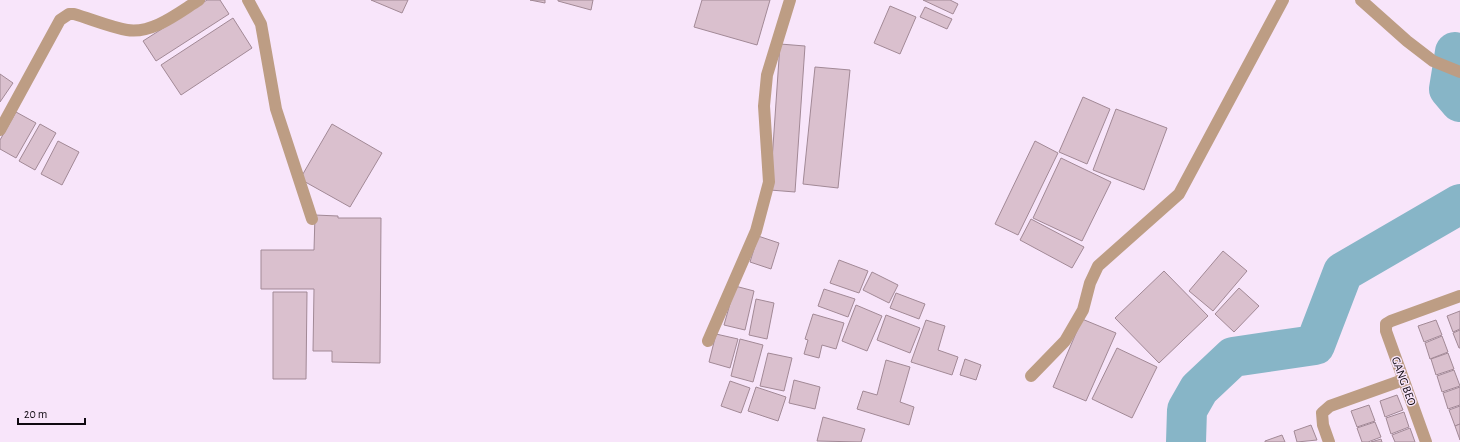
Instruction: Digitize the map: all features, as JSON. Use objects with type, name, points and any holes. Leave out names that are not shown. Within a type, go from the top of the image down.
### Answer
[{"type":"street","points":[[0,130],[60,20],[66,15],[74,14],[127,30],[145,30],[162,22],[199,0]]},
{"type":"street","points":[[248,0],[261,24],[276,110],[312,218]]},
{"type":"street","points":[[708,341],[756,231],[769,182],[764,106],[767,75],[790,0]]},
{"type":"street","points":[[1031,376],[1065,341],[1083,310],[1090,283],[1098,266],[1179,194],[1283,0]]},
{"type":"street","points":[[1361,0],[1407,41],[1433,61],[1460,72]]},
{"type":"street","name":"GANG BEO","points":[[1426,442],[1386,331],[1386,324],[1460,296]]},
{"type":"street","points":[[1329,442],[1323,425],[1322,413],[1330,406],[1403,380]]},
{"type":"building","points":[[207,0],[220,0],[229,14],[156,61],[143,41]]},
{"type":"building","points":[[371,0],[408,0],[402,13]]},
{"type":"building","points":[[530,0],[545,0],[545,3]]},
{"type":"building","points":[[558,0],[593,0],[591,10]]},
{"type":"building","points":[[702,0],[770,0],[757,45],[694,27]]},
{"type":"building","points":[[923,0],[950,0],[958,4],[953,14]]},
{"type":"building","points":[[890,6],[916,17],[900,54],[874,43]]},
{"type":"building","points":[[925,7],[952,19],[947,29],[920,17]]},
{"type":"building","points":[[233,18],[252,48],[181,95],[161,65]]},
{"type":"building","points":[[780,44],[805,46],[795,192],[770,190]]},
{"type":"building","points":[[815,67],[850,70],[838,188],[803,184]]},
{"type":"building","points":[[0,74],[13,83],[0,102]]},
{"type":"building","points":[[1083,97],[1110,109],[1087,164],[1059,152]]},
{"type":"building","points":[[1116,109],[1167,128],[1144,190],[1093,170]]},
{"type":"building","points":[[16,112],[36,123],[16,158],[0,149],[0,140]]},
{"type":"building","points":[[40,124],[56,133],[35,170],[19,161]]},
{"type":"building","points":[[332,124],[382,153],[350,207],[300,179]]},
{"type":"building","points":[[58,141],[79,152],[62,185],[41,174]]},
{"type":"building","points":[[1035,141],[1058,153],[1018,235],[995,224]]},
{"type":"building","points":[[1061,158],[1111,182],[1082,241],[1033,218]]},
{"type":"building","points":[[315,215],[338,216],[338,218],[381,218],[380,363],[332,362],[332,351],[313,351],[314,289],[261,289],[261,250],[314,250]]},
{"type":"building","points":[[1031,219],[1084,247],[1072,268],[1020,240]]},
{"type":"building","points":[[758,236],[779,243],[771,269],[750,262]]},
{"type":"building","points":[[1223,251],[1247,271],[1213,311],[1189,291]]},
{"type":"building","points":[[839,260],[868,271],[859,293],[830,283]]},
{"type":"building","points":[[1164,271],[1208,316],[1159,363],[1115,318]]},
{"type":"building","points":[[872,272],[898,285],[889,303],[863,290]]},
{"type":"building","points":[[735,286],[754,291],[745,330],[724,325]]},
{"type":"building","points":[[1239,288],[1259,306],[1234,332],[1215,314]]},
{"type":"building","points":[[824,289],[855,299],[848,317],[818,306]]},
{"type":"building","points":[[273,292],[307,292],[306,379],[273,379]]},
{"type":"building","points":[[896,293],[925,304],[919,319],[890,308]]},
{"type":"building","points":[[756,299],[774,303],[767,339],[749,335]]},
{"type":"building","points":[[856,305],[882,316],[867,351],[842,341]]},
{"type":"building","points":[[1460,311],[1460,329],[1453,332],[1447,316]]},
{"type":"building","points":[[813,314],[844,323],[836,349],[822,345],[819,358],[804,354],[808,340],[805,339]]},
{"type":"building","points":[[886,315],[920,328],[910,353],[877,340]]},
{"type":"building","points":[[1082,319],[1116,333],[1086,401],[1053,387]]},
{"type":"building","points":[[926,320],[945,326],[938,350],[958,357],[952,375],[911,362]]},
{"type":"building","points":[[1436,320],[1442,335],[1424,342],[1418,326]]},
{"type":"building","points":[[1460,330],[1460,348],[1459,348],[1453,333]]},
{"type":"building","points":[[716,334],[738,339],[730,368],[709,362]]},
{"type":"building","points":[[1442,336],[1448,352],[1430,359],[1425,343]]},
{"type":"building","points":[[740,339],[763,345],[753,382],[731,376]]},
{"type":"building","points":[[1117,348],[1157,367],[1132,418],[1092,399]]},
{"type":"building","points":[[768,353],[792,358],[784,391],[760,386]]},
{"type":"building","points":[[1448,353],[1454,369],[1436,375],[1431,359]]},
{"type":"building","points":[[965,359],[981,365],[976,380],[960,375]]},
{"type":"building","points":[[886,360],[910,367],[900,402],[914,407],[909,425],[857,409],[863,391],[877,395]]},
{"type":"building","points":[[1454,370],[1460,386],[1442,392],[1437,376]]},
{"type":"building","points":[[794,380],[820,387],[815,409],[789,403]]},
{"type":"building","points":[[730,381],[750,388],[741,413],[721,406]]},
{"type":"building","points":[[756,387],[786,397],[778,421],[748,411]]},
{"type":"building","points":[[1460,387],[1460,405],[1448,409],[1443,393]]},
{"type":"building","points":[[1397,395],[1403,410],[1385,417],[1380,401]]},
{"type":"building","points":[[1369,405],[1375,421],[1357,427],[1351,411]]},
{"type":"building","points":[[1460,406],[1460,424],[1455,426],[1449,410]]},
{"type":"building","points":[[1404,412],[1409,427],[1391,434],[1386,418]]},
{"type":"building","points":[[823,417],[865,429],[861,442],[817,441]]},
{"type":"building","points":[[1375,422],[1381,437],[1368,442],[1362,442],[1357,428]]},
{"type":"building","points":[[1460,424],[1460,440],[1455,426]]},
{"type":"building","points":[[1311,425],[1317,440],[1297,442],[1294,431]]},
{"type":"building","points":[[1410,428],[1415,442],[1395,442],[1392,435]]},
{"type":"building","points":[[1282,435],[1285,442],[1265,442],[1265,441]]},
{"type":"building","points":[[1381,439],[1382,442],[1371,442]]},
{"type":"waterway","points":[[1460,54],[1455,52],[1449,89],[1460,102]]},
{"type":"waterway","points":[[1186,442],[1187,410],[1199,389],[1233,357],[1315,345],[1343,272],[1460,204]]}]
